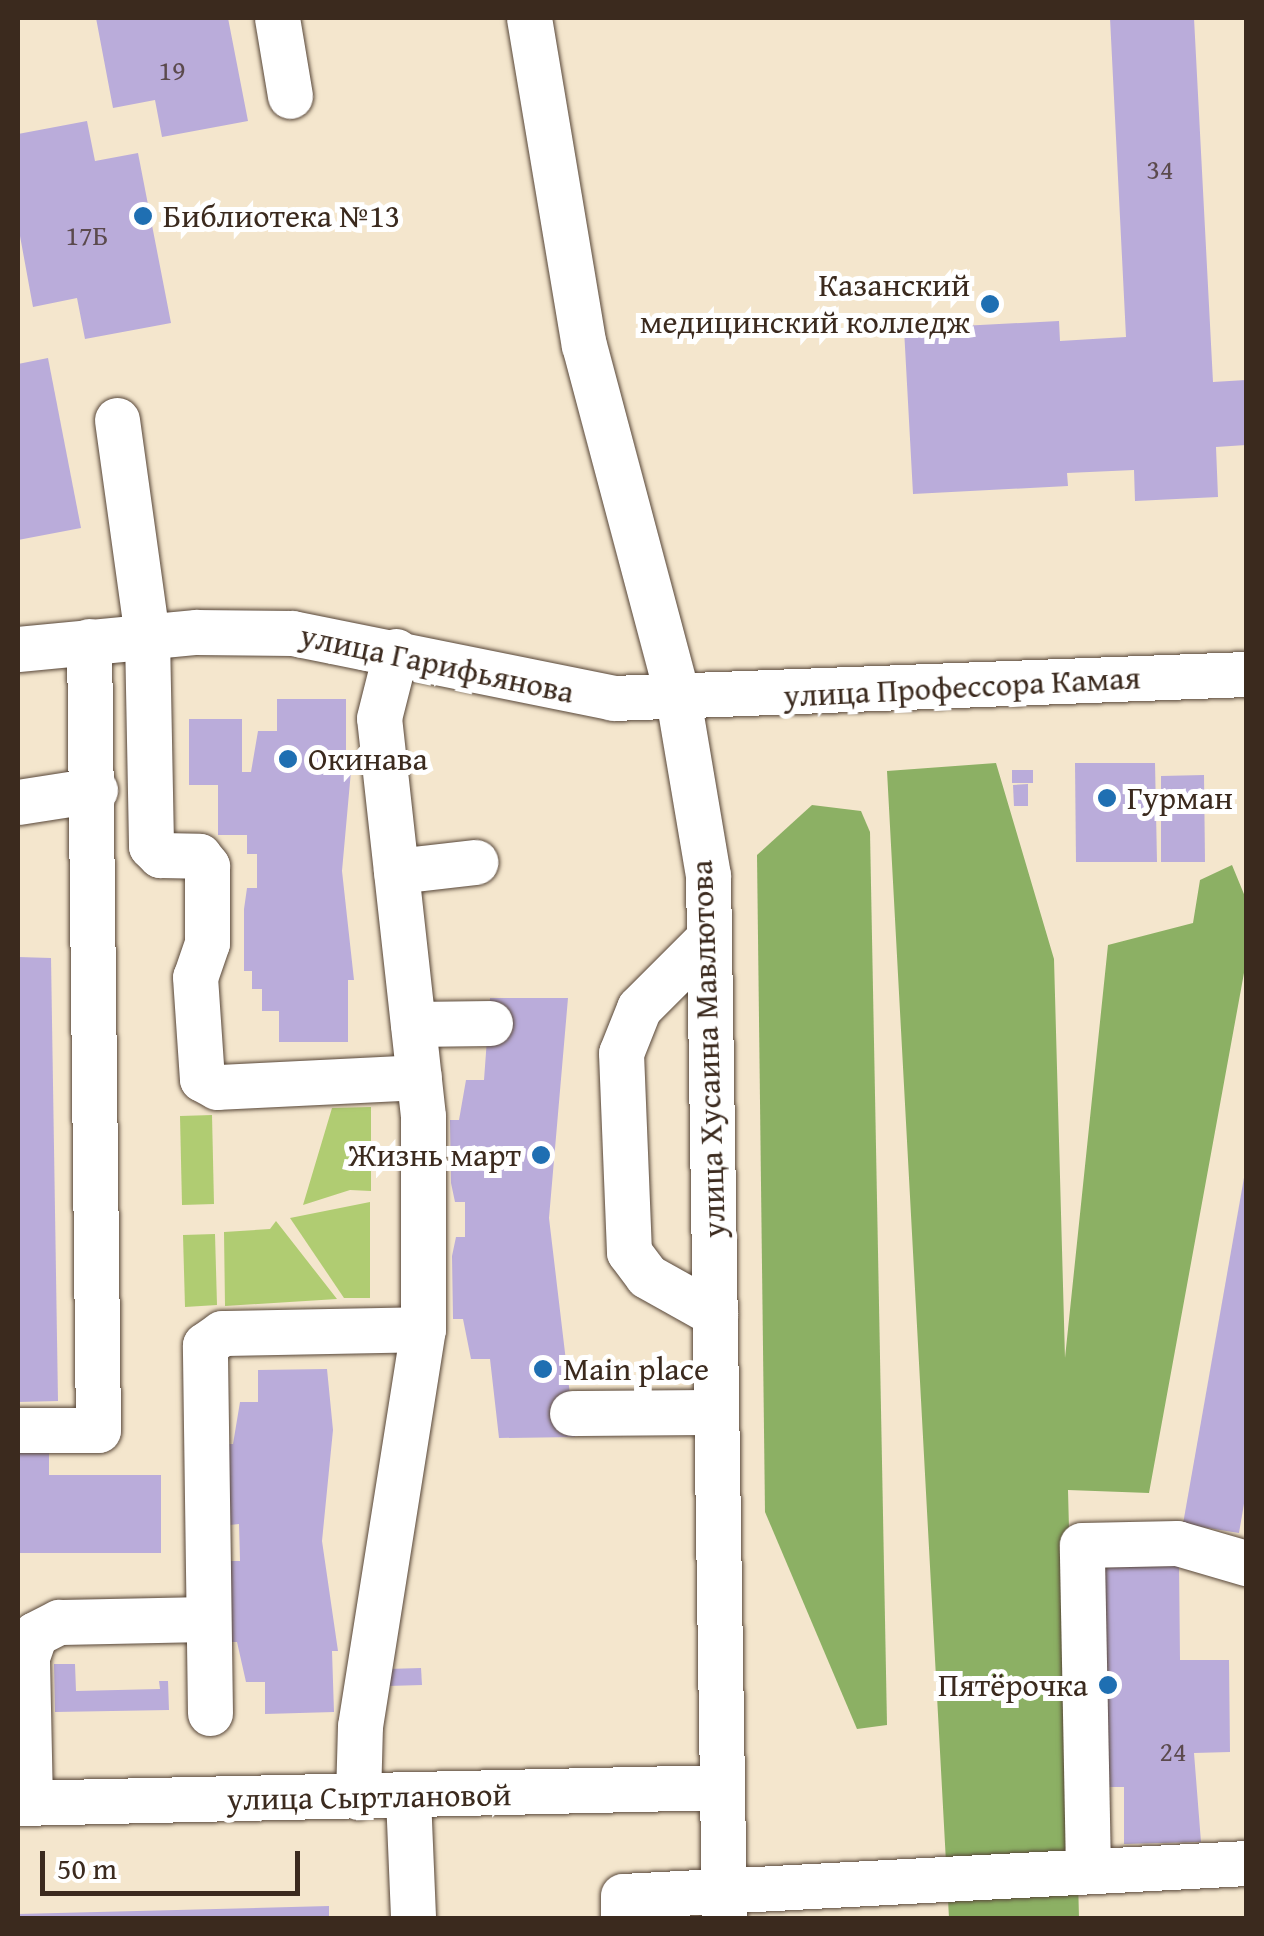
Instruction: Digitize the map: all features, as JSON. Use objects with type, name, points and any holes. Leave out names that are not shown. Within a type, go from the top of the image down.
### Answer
[{"type":"street","points":[[277,18],[290,96]]},
{"type":"street","name":"улица Хусаина Мавлютова","points":[[528,18],[584,344],[678,698],[708,874],[724,1903]]},
{"type":"street","points":[[117,420],[147,636],[151,846],[160,855],[199,856],[207,866],[208,943],[195,977],[202,1079],[216,1087],[419,1077]]},
{"type":"street","name":"улица Гарифьянова","points":[[18,649],[147,636],[292,633],[396,651],[560,692],[678,698]]},
{"type":"street","points":[[18,1430],[98,1430],[95,790],[89,642]]},
{"type":"street","points":[[358,1797],[360,1726],[423,1329],[419,1077],[379,709],[396,651]]},
{"type":"street","name":"улица Профессора Камая","points":[[678,698],[1246,674]]},
{"type":"street","points":[[18,802],[95,790]]},
{"type":"street","points":[[396,870],[475,862]]},
{"type":"street","points":[[708,938],[638,1008],[621,1053],[629,1252],[647,1276],[715,1314]]},
{"type":"street","points":[[413,1024],[490,1023]]},
{"type":"street","points":[[210,1713],[202,1352],[209,1340],[222,1333],[423,1329]]},
{"type":"street","points":[[572,1413],[716,1412]]},
{"type":"street","points":[[1088,1870],[1082,1545],[1177,1543],[1246,1563]]},
{"type":"street","points":[[24,1803],[26,1657],[35,1634],[59,1622],[208,1618]]},
{"type":"street","name":"улица Сыртлановой","points":[[24,1803],[721,1787]]},
{"type":"street","points":[[408,1797],[413,1918]]},
{"type":"street","points":[[623,1918],[623,1896],[724,1903],[1088,1870],[1246,1864]]},
{"type":"green space","points":[[996,763],[1054,959],[1065,1358],[1108,945],[1193,923],[1200,880],[1232,865],[1246,899],[1246,962],[1149,1493],[1068,1490],[1079,1918],[949,1918],[887,771]]},
{"type":"green space","points":[[812,805],[861,811],[870,832],[887,1725],[857,1729],[765,1512],[757,855]]},
{"type":"green space","points":[[371,1107],[371,1191],[350,1190],[303,1205],[332,1108]]},
{"type":"green space","points":[[212,1115],[214,1204],[182,1205],[180,1116]]},
{"type":"green space","points":[[370,1202],[370,1298],[344,1298],[290,1218]]},
{"type":"green space","points":[[276,1221],[337,1299],[225,1306],[224,1232],[270,1229]]},
{"type":"green space","points":[[215,1234],[217,1305],[185,1307],[183,1235]]},
{"type":"building","points":[[96,18],[228,18],[248,121],[162,137],[155,100],[113,108]]},
{"type":"building","points":[[1110,18],[1194,18],[1213,382],[1246,380],[1246,445],[1216,447],[1218,497],[1135,501],[1134,470],[1067,473],[1068,486],[913,494],[904,329],[1059,321],[1060,341],[1126,337]]},
{"type":"building","points":[[87,121],[95,161],[138,153],[171,323],[85,339],[77,298],[33,307],[18,225],[18,134]]},
{"type":"building","points":[[48,358],[81,528],[18,540],[18,364]]},
{"type":"building","points":[[277,699],[346,699],[346,760],[352,760],[342,871],[354,980],[348,980],[348,1042],[279,1042],[279,1011],[262,1011],[262,989],[252,989],[252,971],[244,971],[244,909],[247,888],[257,888],[257,854],[247,854],[247,835],[218,835],[218,785],[189,785],[189,719],[242,719],[242,772],[251,772],[258,731],[277,731]]},
{"type":"building","points":[[1075,763],[1155,763],[1157,862],[1076,862]]},
{"type":"building","points":[[1012,770],[1033,770],[1033,783],[1012,783]]},
{"type":"building","points":[[1204,775],[1205,862],[1161,862],[1161,776]]},
{"type":"building","points":[[1028,784],[1028,806],[1014,806],[1013,785]]},
{"type":"building","points":[[18,957],[51,958],[58,1401],[18,1402]]},
{"type":"building","points":[[490,998],[568,998],[549,1218],[575,1437],[499,1438],[490,1359],[471,1359],[463,1319],[453,1319],[452,1256],[456,1237],[465,1237],[465,1202],[455,1202],[451,1183],[450,1120],[459,1120],[466,1080],[484,1080]]},
{"type":"building","points":[[1245,1172],[1246,1492],[1239,1533],[1183,1524]]},
{"type":"building","points":[[327,1369],[333,1430],[322,1541],[338,1651],[332,1651],[334,1712],[265,1714],[265,1682],[246,1682],[237,1642],[228,1642],[227,1580],[231,1561],[240,1561],[239,1524],[230,1525],[225,1506],[224,1444],[233,1444],[240,1402],[258,1402],[258,1370]]},
{"type":"building","points":[[18,1451],[49,1451],[49,1475],[161,1475],[161,1553],[18,1553]]},
{"type":"building","points":[[1179,1562],[1180,1660],[1229,1660],[1230,1752],[1194,1753],[1201,1842],[1124,1844],[1124,1787],[1099,1787],[1095,1564]]},
{"type":"building","points":[[54,1664],[75,1664],[76,1691],[160,1689],[159,1681],[168,1681],[169,1710],[55,1712]]},
{"type":"building","points":[[421,1668],[422,1685],[388,1686],[387,1669]]},
{"type":"building","points":[[329,1906],[329,1918],[18,1918],[18,1914]]},
{"type":"place","name":"Библиотека №13","points":[[143,216]]},
{"type":"place","name":"Казанский медицинский колледж","points":[[990,304]]},
{"type":"place","name":"Окинава","points":[[288,759]]},
{"type":"place","name":"Гурман","points":[[1107,798]]},
{"type":"place","name":"Жизнь март","points":[[541,1155]]},
{"type":"place","name":"Main place","points":[[543,1369]]},
{"type":"place","name":"Пятёрочка","points":[[1108,1685]]}]
